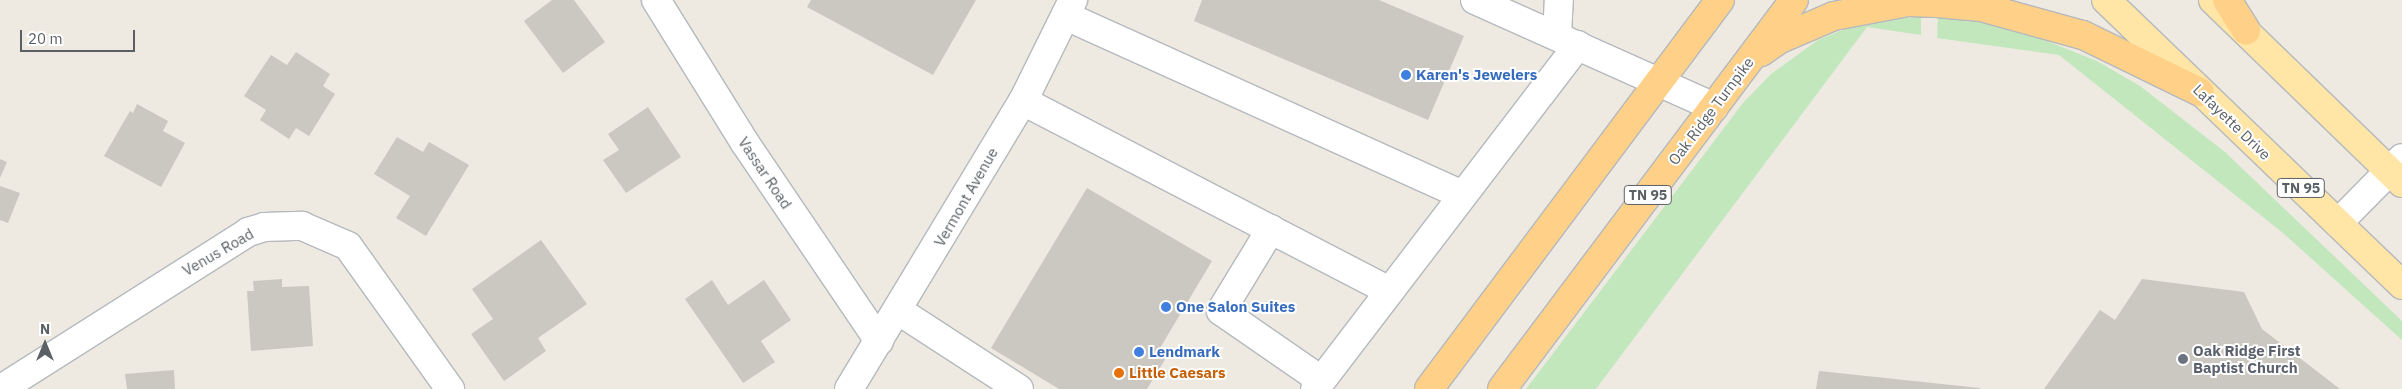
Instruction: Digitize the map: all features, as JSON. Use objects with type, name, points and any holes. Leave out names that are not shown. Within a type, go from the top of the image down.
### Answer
[{"type":"highway","points":[[1429,389],[1720,0]]},
{"type":"highway","name":"Oak Ridge Turnpike","points":[[1502,389],[1794,0]]},
{"type":"highway","points":[[2227,0],[2246,30]]},
{"type":"highway","points":[[1748,62],[1778,40],[1834,16],[1908,2],[1937,3],[1981,7],[2083,35],[2200,92]]},
{"type":"main road","name":"Lafayette Drive","points":[[2106,0],[2402,285]]},
{"type":"main road","points":[[2213,0],[2398,170]]},
{"type":"street","name":"Vassar Road","points":[[656,0],[745,143],[879,341]]},
{"type":"street","points":[[1475,0],[1714,107]]},
{"type":"street","points":[[1271,229],[1221,311],[1318,385],[1463,195],[1568,40],[1559,0]]},
{"type":"street","name":"Vermont Avenue","points":[[849,389],[899,311],[1023,101],[1070,8]]},
{"type":"street","points":[[1070,8],[1463,195]]},
{"type":"street","points":[[1023,101],[1390,291]]},
{"type":"street","points":[[2338,223],[2398,170]]},
{"type":"street","name":"Venus Road","points":[[2,389],[248,232],[264,227],[302,226],[348,246],[450,389]]},
{"type":"street","points":[[899,311],[1019,389]]},
{"type":"green space","points":[[1921,17],[1921,35],[1867,27],[1596,389],[1526,389],[1743,103],[1771,74],[1818,40],[1840,31],[1875,20]]},
{"type":"green space","points":[[1938,17],[1991,23],[2027,33],[2097,61],[2140,86],[2225,152],[2402,321],[2402,340],[2283,233],[2059,55],[1937,38]]},
{"type":"building","points":[[552,0],[574,0],[605,42],[563,73],[524,21]]},
{"type":"building","points":[[811,0],[976,0],[933,75],[807,7]]},
{"type":"building","points":[[1202,0],[1379,0],[1464,36],[1428,120],[1194,21]]},
{"type":"building","points":[[296,52],[330,74],[323,86],[335,94],[309,136],[296,128],[289,139],[260,120],[266,110],[244,96],[271,55],[287,65]]},
{"type":"building","points":[[137,104],[168,121],[163,131],[185,143],[161,187],[104,156],[130,111],[133,113]]},
{"type":"building","points":[[648,107],[681,157],[626,193],[603,160],[619,150],[608,134]]},
{"type":"building","points":[[397,137],[423,152],[429,142],[469,165],[426,236],[396,218],[410,196],[374,174]]},
{"type":"building","points":[[0,159],[7,162],[0,178]]},
{"type":"building","points":[[0,186],[20,193],[8,223],[0,220]]},
{"type":"building","points":[[1087,188],[1212,261],[1160,348],[1169,353],[1147,389],[1059,389],[991,348]]},
{"type":"building","points":[[541,240],[587,304],[538,338],[546,351],[504,381],[471,334],[493,319],[472,289]]},
{"type":"building","points":[[282,279],[282,287],[309,286],[313,346],[251,351],[247,291],[254,291],[253,281]]},
{"type":"building","name":"Oak Ridge First Baptist Church","points":[[2142,279],[2244,292],[2262,329],[2340,389],[2044,389],[2100,310],[2115,320]]},
{"type":"building","points":[[712,280],[728,305],[764,280],[791,320],[761,341],[775,362],[743,383],[685,299]]},
{"type":"building","points":[[174,370],[175,389],[127,389],[125,374]]},
{"type":"building","points":[[1819,371],[1980,388],[1980,389],[1816,389]]},
{"type":"place","name":"Karen's Jewelers","points":[[1406,75]]},
{"type":"place","name":"One Salon Suites","points":[[1166,307]]},
{"type":"place","name":"Lendmark","points":[[1139,352]]},
{"type":"place","name":"Oak Ridge First Baptist Church","points":[[2183,359]]},
{"type":"place","name":"Little Caesars","points":[[1119,373]]}]
